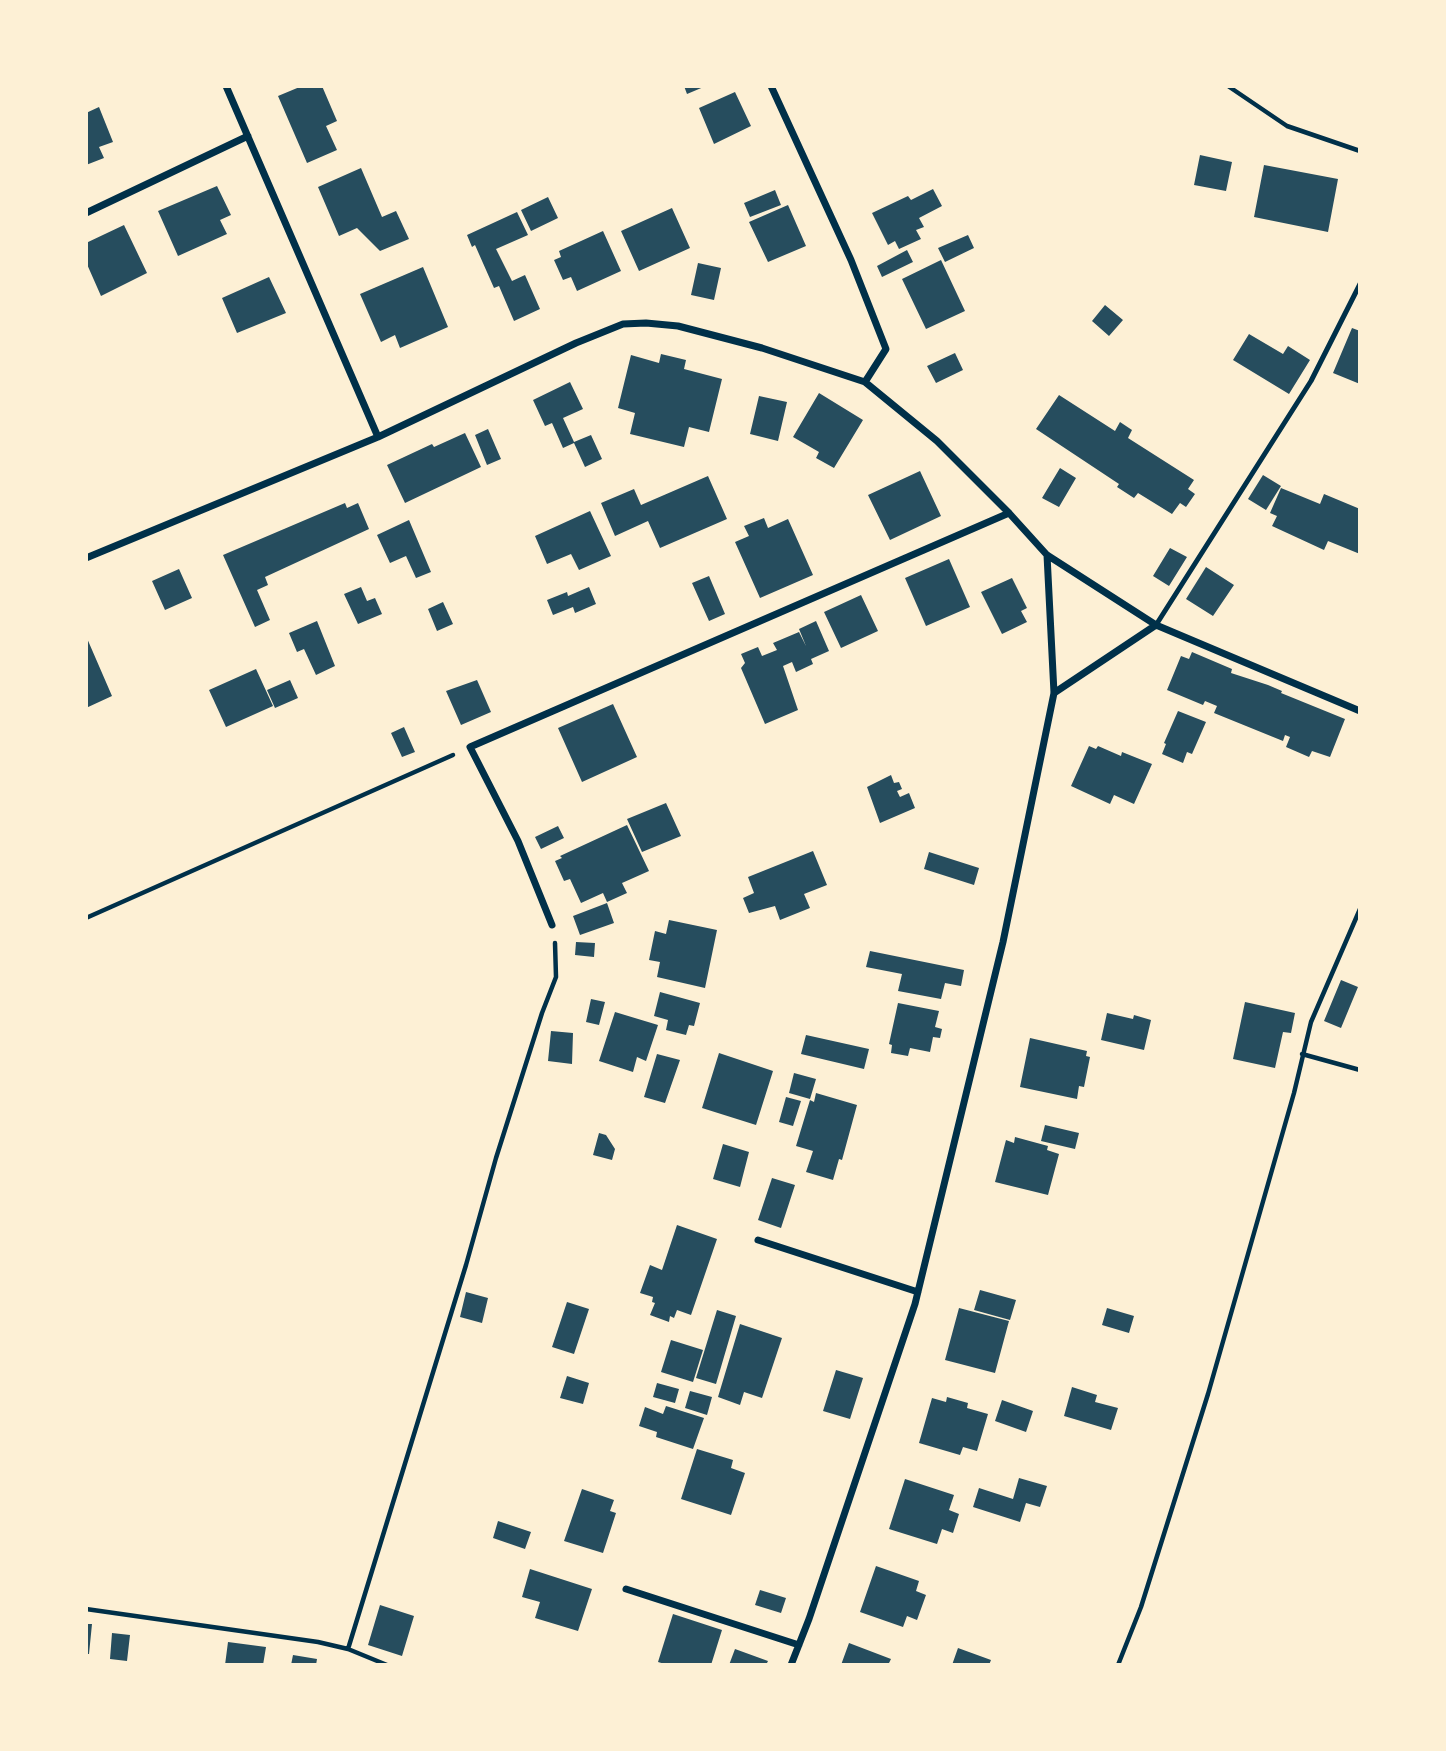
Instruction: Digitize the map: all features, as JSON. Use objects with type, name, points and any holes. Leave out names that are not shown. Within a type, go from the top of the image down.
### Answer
[{"type":"street","points":[[226,86],[378,437]]},
{"type":"street","points":[[771,86],[851,260],[886,349],[865,382]]},
{"type":"street","points":[[86,213],[248,136]]},
{"type":"street","points":[[86,558],[378,437],[576,343],[623,324],[678,326],[762,348],[865,382],[937,440],[1047,555],[1156,625],[1360,711]]},
{"type":"street","points":[[552,925],[518,841],[470,747],[1009,513]]},
{"type":"street","points":[[790,1665],[918,1292],[1003,942],[1054,693],[1047,555]]},
{"type":"street","points":[[1054,693],[1156,625]]},
{"type":"street","points":[[758,1240],[918,1292]]},
{"type":"street","points":[[626,1589],[799,1645]]},
{"type":"lane","points":[[1156,625],[1311,381],[1360,284]]},
{"type":"path","points":[[1228,86],[1287,126],[1360,151]]},
{"type":"path","points":[[86,918],[470,747]]},
{"type":"path","points":[[1118,1665],[1141,1607],[1208,1394],[1311,1022],[1360,909]]},
{"type":"path","points":[[348,1648],[466,1265],[496,1158],[556,977],[557,953],[552,925]]},
{"type":"path","points":[[1301,1054],[1360,1070]]},
{"type":"path","points":[[86,1609],[318,1642],[348,1648],[387,1665]]},
{"type":"building","points":[[302,86],[322,86],[337,121],[326,126],[337,150],[307,163],[278,96]]},
{"type":"building","points":[[684,86],[706,86],[687,94]]},
{"type":"building","points":[[735,92],[751,126],[714,144],[699,108]]},
{"type":"building","points":[[99,107],[113,142],[99,147],[104,158],[86,165],[86,113]]},
{"type":"building","points":[[1200,155],[1232,162],[1226,191],[1194,185]]},
{"type":"building","points":[[1264,165],[1338,179],[1328,232],[1254,217]]},
{"type":"building","points":[[361,168],[382,217],[396,211],[409,239],[380,251],[357,228],[339,236],[318,187]]},
{"type":"building","points":[[217,186],[231,215],[220,220],[227,234],[178,256],[158,211]]},
{"type":"building","points":[[933,189],[942,206],[919,218],[924,227],[916,230],[921,239],[899,249],[895,241],[888,245],[872,213],[908,196],[911,200]]},
{"type":"building","points":[[775,190],[781,205],[750,217],[744,203]]},
{"type":"building","points":[[548,197],[558,218],[531,231],[521,210]]},
{"type":"building","points":[[788,205],[806,246],[768,262],[749,222]]},
{"type":"building","points":[[672,208],[690,248],[639,271],[621,231]]},
{"type":"building","points":[[517,212],[528,235],[496,249],[512,281],[525,275],[540,309],[514,321],[499,286],[494,288],[475,245],[472,247],[467,235]]},
{"type":"building","points":[[124,225],[147,273],[101,296],[86,262],[86,243]]},
{"type":"building","points":[[603,231],[621,271],[577,291],[571,277],[563,280],[554,260],[561,257],[559,251]]},
{"type":"building","points":[[968,235],[974,248],[945,262],[938,248]]},
{"type":"building","points":[[907,250],[913,262],[882,277],[877,266]]},
{"type":"building","points":[[941,260],[965,311],[926,329],[902,279]]},
{"type":"building","points":[[698,263],[721,268],[714,300],[691,295]]},
{"type":"building","points":[[423,267],[448,327],[400,348],[395,335],[381,342],[360,294]]},
{"type":"building","points":[[269,277],[286,313],[237,333],[222,298]]},
{"type":"building","points":[[1105,305],[1123,320],[1109,336],[1092,321]]},
{"type":"building","points":[[1352,328],[1360,331],[1360,384],[1333,373]]},
{"type":"building","points":[[1249,334],[1283,354],[1288,346],[1310,360],[1289,394],[1233,360]]},
{"type":"building","points":[[955,353],[963,370],[936,383],[927,366]]},
{"type":"building","points":[[661,354],[686,360],[684,369],[722,379],[709,432],[689,427],[684,447],[630,434],[635,413],[618,408],[631,355],[659,363]]},
{"type":"building","points":[[570,382],[583,409],[563,418],[574,442],[591,435],[602,459],[585,467],[574,443],[563,448],[552,423],[545,426],[533,400]]},
{"type":"building","points":[[819,393],[863,420],[834,468],[816,458],[819,452],[793,437]]},
{"type":"building","points":[[1059,395],[1115,431],[1120,422],[1132,430],[1128,438],[1194,480],[1188,489],[1195,494],[1186,507],[1180,503],[1172,514],[1138,493],[1134,498],[1117,487],[1119,484],[1036,429]]},
{"type":"building","points":[[759,396],[787,402],[778,441],[750,434]]},
{"type":"building","points":[[488,429],[501,459],[487,465],[475,435]]},
{"type":"building","points":[[465,433],[481,467],[405,503],[387,465],[432,444],[434,447]]},
{"type":"building","points":[[1060,468],[1076,478],[1059,507],[1042,498]]},
{"type":"building","points":[[920,471],[941,516],[890,540],[868,495]]},
{"type":"building","points":[[1263,475],[1281,486],[1266,510],[1248,499]]},
{"type":"building","points":[[708,476],[727,519],[660,548],[648,521],[615,536],[601,503],[634,489],[641,505]]},
{"type":"building","points":[[1281,488],[1320,504],[1324,494],[1360,509],[1360,554],[1328,541],[1324,550],[1272,526],[1277,516],[1270,513]]},
{"type":"building","points":[[345,503],[347,508],[358,503],[369,529],[265,577],[268,585],[257,590],[270,620],[255,627],[223,555]]},
{"type":"building","points":[[590,511],[611,556],[579,570],[571,554],[547,564],[535,536]]},
{"type":"building","points":[[764,518],[768,528],[788,519],[813,575],[760,598],[735,542],[749,536],[744,526]]},
{"type":"building","points":[[409,520],[431,572],[416,578],[406,556],[390,563],[377,535]]},
{"type":"building","points":[[1170,548],[1187,557],[1169,586],[1153,576]]},
{"type":"building","points":[[949,559],[970,607],[926,626],[905,578]]},
{"type":"building","points":[[1206,567],[1234,585],[1213,616],[1186,599]]},
{"type":"building","points":[[179,569],[192,598],[165,610],[152,581]]},
{"type":"building","points":[[709,576],[725,614],[709,621],[692,583]]},
{"type":"building","points":[[1012,578],[1027,608],[1021,611],[1027,622],[1002,634],[981,592]]},
{"type":"building","points":[[361,587],[367,601],[375,598],[382,614],[358,624],[344,594]]},
{"type":"building","points":[[589,587],[596,604],[575,613],[573,607],[553,615],[547,600],[567,592],[568,596]]},
{"type":"building","points":[[861,595],[878,631],[841,648],[824,612]]},
{"type":"building","points":[[443,602],[453,624],[437,631],[428,609]]},
{"type":"building","points":[[317,621],[335,666],[316,675],[304,649],[297,652],[289,633]]},
{"type":"building","points":[[816,621],[829,651],[811,659],[813,664],[796,672],[792,662],[783,666],[798,710],[765,724],[741,668],[745,663],[741,654],[758,647],[762,656],[777,650],[773,643],[799,632],[806,646],[799,629]]},
{"type":"building","points":[[86,636],[112,696],[86,708]]},
{"type":"building","points":[[1192,652],[1232,669],[1231,673],[1268,685],[1345,719],[1330,757],[1312,751],[1309,757],[1286,747],[1290,737],[1285,735],[1283,741],[1214,713],[1217,706],[1205,701],[1203,705],[1167,690],[1181,656],[1189,659]]},
{"type":"building","points":[[256,669],[273,706],[226,727],[209,690]]},
{"type":"building","points":[[290,680],[298,698],[275,708],[267,690]]},
{"type":"building","points":[[477,680],[491,712],[461,725],[446,691]]},
{"type":"building","points":[[613,704],[637,757],[582,782],[558,728]]},
{"type":"building","points":[[1178,711],[1206,722],[1192,754],[1187,752],[1183,763],[1162,754]]},
{"type":"building","points":[[404,727],[415,752],[402,757],[391,733]]},
{"type":"building","points":[[1089,746],[1096,749],[1098,746],[1121,756],[1122,752],[1152,764],[1134,804],[1114,795],[1110,804],[1071,786]]},
{"type":"building","points":[[891,775],[894,783],[899,782],[902,789],[897,791],[900,797],[909,793],[915,808],[880,823],[867,787]]},
{"type":"building","points":[[666,803],[681,836],[642,852],[627,819]]},
{"type":"building","points":[[627,825],[649,871],[622,883],[627,893],[607,902],[603,893],[581,903],[570,879],[564,881],[555,861],[562,858],[560,856]]},
{"type":"building","points":[[558,826],[564,838],[541,849],[535,837]]},
{"type":"building","points":[[813,851],[827,885],[804,894],[810,908],[780,920],[775,906],[749,913],[743,898],[754,893],[748,877]]},
{"type":"building","points":[[929,852],[979,868],[974,885],[924,869]]},
{"type":"building","points":[[607,903],[614,923],[580,935],[573,916]]},
{"type":"building","points":[[669,920],[717,930],[705,988],[657,977],[660,962],[649,960],[655,931],[666,934]]},
{"type":"building","points":[[576,942],[595,943],[594,957],[575,955]]},
{"type":"building","points":[[870,951],[964,970],[961,986],[945,983],[941,999],[898,991],[902,974],[866,967]]},
{"type":"building","points":[[1341,980],[1358,987],[1341,1028],[1324,1021]]},
{"type":"building","points":[[660,992],[700,1003],[694,1026],[689,1025],[686,1035],[666,1030],[668,1020],[654,1016]]},
{"type":"building","points":[[591,999],[605,1002],[599,1025],[586,1022]]},
{"type":"building","points":[[1245,1002],[1295,1013],[1291,1033],[1283,1032],[1275,1068],[1233,1059]]},
{"type":"building","points":[[898,1003],[939,1011],[935,1027],[942,1029],[940,1038],[933,1037],[930,1052],[910,1048],[908,1056],[891,1053],[892,1045],[889,1044]]},
{"type":"building","points":[[615,1012],[658,1025],[646,1061],[637,1057],[633,1072],[599,1061]]},
{"type":"building","points":[[1107,1013],[1133,1019],[1134,1015],[1151,1020],[1144,1050],[1101,1040]]},
{"type":"building","points":[[551,1031],[573,1033],[572,1064],[548,1061]]},
{"type":"building","points":[[806,1035],[869,1049],[864,1069],[801,1054]]},
{"type":"building","points":[[1030,1038],[1087,1051],[1086,1056],[1090,1057],[1084,1087],[1079,1086],[1077,1099],[1020,1087]]},
{"type":"building","points":[[719,1053],[773,1071],[756,1125],[702,1108]]},
{"type":"building","points":[[657,1054],[680,1060],[665,1103],[644,1097]]},
{"type":"building","points":[[794,1073],[816,1079],[810,1099],[789,1093]]},
{"type":"building","points":[[816,1093],[857,1105],[842,1160],[839,1159],[833,1180],[806,1172],[813,1151],[796,1146],[810,1100],[814,1102]]},
{"type":"building","points":[[786,1097],[801,1101],[793,1126],[779,1122]]},
{"type":"building","points":[[1045,1125],[1079,1133],[1075,1149],[1041,1141]]},
{"type":"building","points":[[599,1133],[606,1135],[615,1149],[612,1160],[593,1155]]},
{"type":"building","points":[[1015,1137],[1048,1146],[1047,1150],[1059,1154],[1048,1195],[995,1182],[1006,1140],[1014,1143]]},
{"type":"building","points":[[723,1144],[749,1152],[740,1187],[713,1179]]},
{"type":"building","points":[[772,1178],[795,1185],[781,1228],[758,1220]]},
{"type":"building","points":[[677,1225],[717,1239],[691,1315],[677,1310],[674,1318],[670,1316],[669,1322],[650,1315],[655,1303],[652,1302],[653,1297],[640,1293],[650,1265],[662,1270]]},
{"type":"building","points":[[980,1290],[1016,1300],[1010,1320],[974,1310]]},
{"type":"building","points":[[466,1292],[488,1298],[482,1323],[460,1317]]},
{"type":"building","points":[[567,1302],[589,1309],[574,1354],[552,1347]]},
{"type":"building","points":[[959,1308],[1009,1321],[995,1373],[945,1360]]},
{"type":"building","points":[[1107,1308],[1134,1316],[1129,1333],[1102,1325]]},
{"type":"building","points":[[717,1310],[736,1316],[716,1384],[696,1378]]},
{"type":"building","points":[[740,1324],[782,1338],[762,1398],[744,1392],[740,1405],[718,1397]]},
{"type":"building","points":[[671,1340],[703,1350],[693,1382],[661,1372]]},
{"type":"building","points":[[836,1370],[863,1378],[850,1419],[823,1411]]},
{"type":"building","points":[[567,1376],[589,1383],[583,1404],[560,1398]]},
{"type":"building","points":[[657,1383],[679,1389],[675,1403],[653,1397]]},
{"type":"building","points":[[1072,1387],[1097,1395],[1095,1402],[1118,1408],[1111,1430],[1064,1416]]},
{"type":"building","points":[[690,1391],[712,1397],[707,1415],[685,1408]]},
{"type":"building","points":[[947,1397],[968,1403],[967,1408],[988,1414],[977,1451],[963,1447],[960,1455],[919,1443],[932,1398],[946,1402]]},
{"type":"building","points":[[1002,1400],[1033,1411],[1026,1432],[995,1421]]},
{"type":"building","points":[[666,1406],[704,1418],[693,1449],[656,1437],[657,1432],[639,1426],[645,1407],[663,1414]]},
{"type":"building","points":[[697,1449],[733,1460],[731,1468],[745,1473],[731,1515],[681,1499]]},
{"type":"building","points":[[1019,1478],[1047,1486],[1040,1507],[1026,1503],[1020,1522],[973,1507],[979,1488],[1013,1499]]},
{"type":"building","points":[[905,1479],[954,1495],[949,1510],[959,1514],[953,1533],[942,1529],[937,1544],[889,1529]]},
{"type":"building","points":[[582,1489],[614,1500],[610,1511],[616,1513],[603,1553],[564,1541]]},
{"type":"building","points":[[498,1521],[531,1532],[525,1549],[493,1538]]},
{"type":"building","points":[[876,1566],[919,1581],[916,1591],[926,1595],[917,1620],[907,1616],[903,1627],[860,1612]]},
{"type":"building","points":[[530,1569],[592,1589],[578,1631],[535,1618],[540,1602],[522,1597]]},
{"type":"building","points":[[760,1590],[786,1598],[781,1613],[755,1605]]},
{"type":"building","points":[[380,1605],[414,1616],[402,1656],[368,1645]]},
{"type":"building","points":[[673,1614],[722,1630],[711,1665],[668,1665],[658,1662]]},
{"type":"building","points":[[86,1624],[92,1624],[89,1654],[86,1654]]},
{"type":"building","points":[[112,1633],[130,1635],[127,1661],[110,1659]]},
{"type":"building","points":[[228,1642],[266,1647],[263,1665],[225,1665]]},
{"type":"building","points":[[849,1643],[891,1659],[888,1665],[841,1665]]},
{"type":"building","points":[[958,1648],[991,1660],[989,1665],[952,1665]]},
{"type":"building","points":[[735,1649],[768,1661],[766,1665],[729,1665]]},
{"type":"building","points":[[293,1655],[317,1659],[316,1665],[291,1665]]}]
